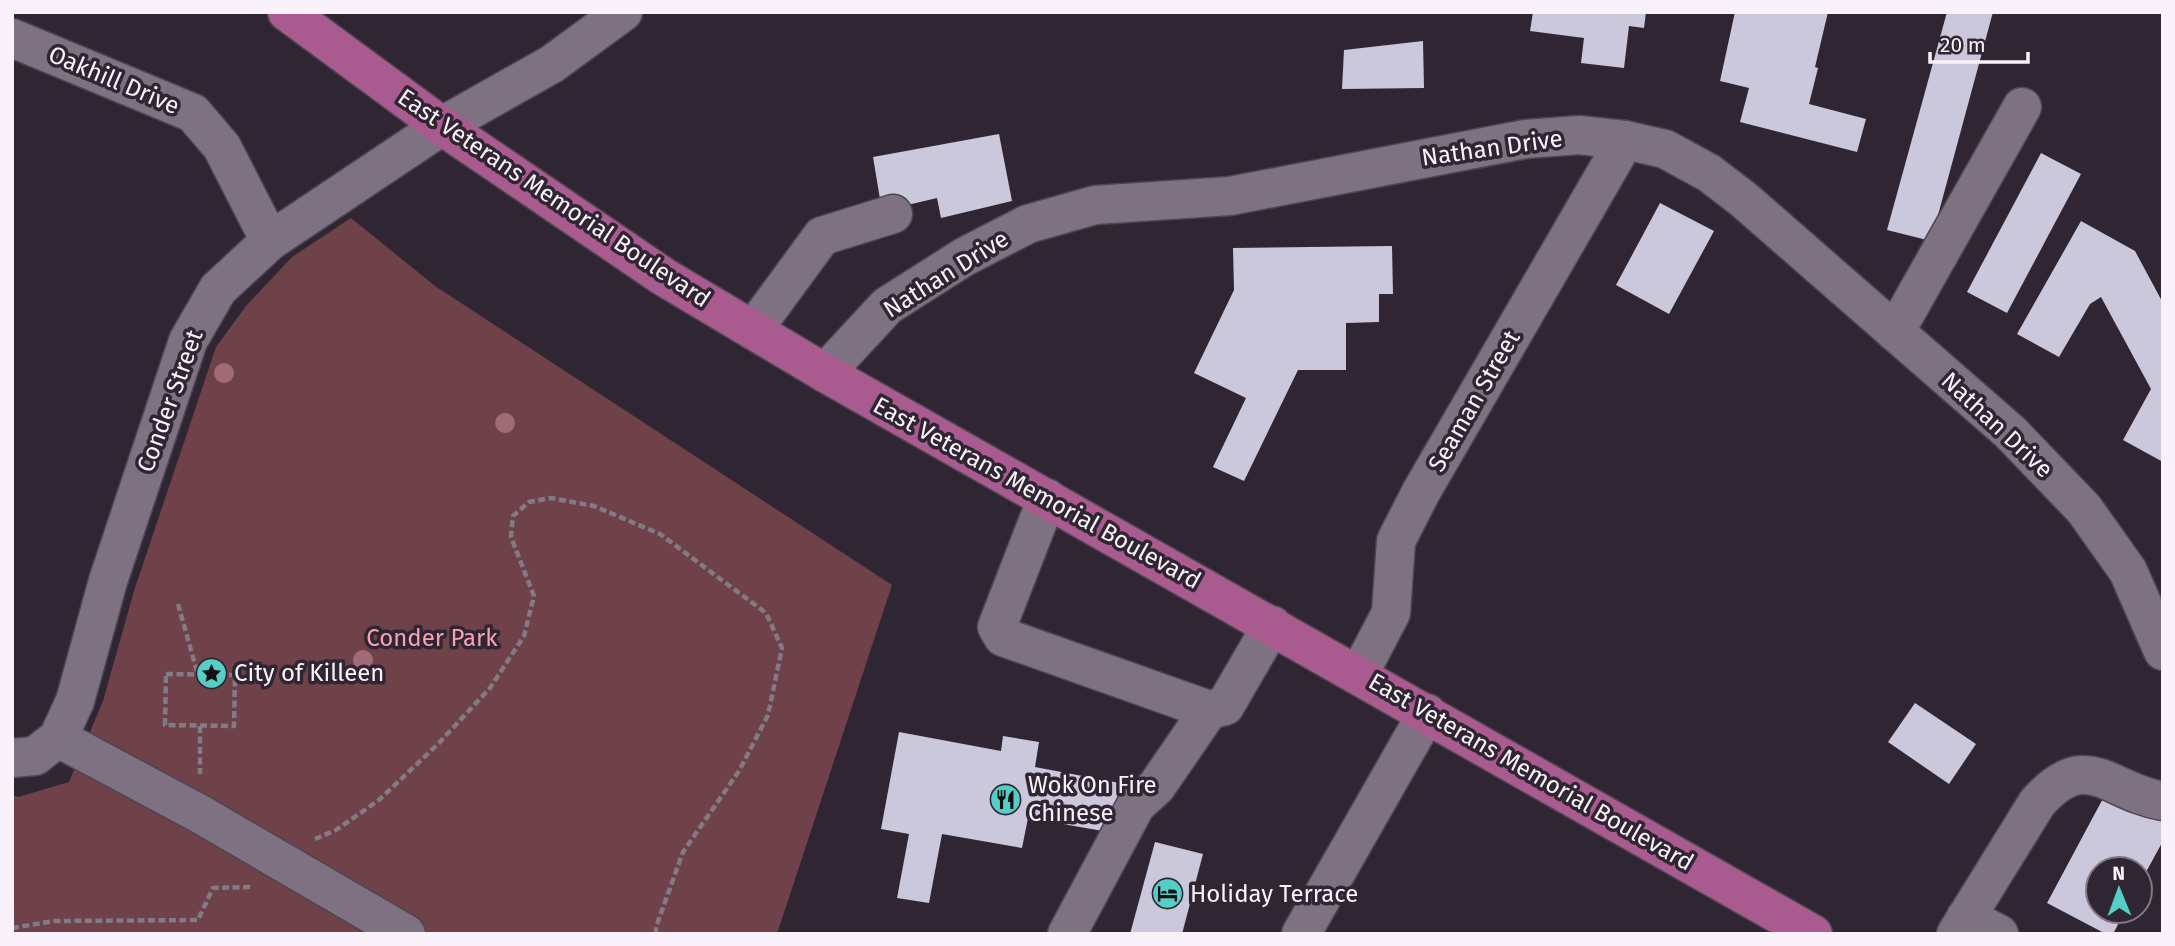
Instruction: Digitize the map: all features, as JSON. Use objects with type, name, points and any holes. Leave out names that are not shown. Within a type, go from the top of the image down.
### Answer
[{"type":"main road","name":"East Veterans Memorial Boulevard","points":[[287,12],[442,126],[664,277],[825,373],[1813,934]]},
{"type":"street","name":"Conder Street","points":[[58,738],[75,701],[108,581],[188,341],[218,289],[270,241],[442,126],[552,64],[623,12]]},
{"type":"street","name":"Oakhill Drive","points":[[12,38],[192,113],[222,147],[270,241]]},
{"type":"street","points":[[1895,332],[2022,107]]},
{"type":"street","name":"Nathan Drive","points":[[825,373],[887,306],[964,257],[1028,224],[1095,205],[1230,196],[1526,139],[1579,135],[1625,140],[1665,149],[1709,173],[1743,199],[2010,432],[2084,509],[2128,571],[2163,651]]},
{"type":"street","name":"Seaman Street","points":[[1359,674],[1391,613],[1396,541],[1625,140]]},
{"type":"street","points":[[753,330],[822,236],[894,215]]},
{"type":"street","points":[[1046,498],[997,627],[1003,637],[1209,710],[1225,706],[1272,625]]},
{"type":"street","points":[[1067,934],[1136,805],[1156,787],[1209,710]]},
{"type":"street","points":[[1301,934],[1427,713]]},
{"type":"street","points":[[12,758],[35,755],[58,738],[200,814],[406,934]]},
{"type":"street","points":[[2000,934],[1961,925],[2037,803],[2054,784],[2072,776],[2092,775],[2163,801]]},
{"type":"path","points":[[12,929],[54,921],[198,920],[213,888],[257,887],[276,858],[335,830],[379,800],[439,744],[490,688],[524,636],[534,596],[511,537],[513,516],[529,502],[551,498],[594,506],[660,534],[766,613],[782,648],[768,715],[739,771],[683,852],[656,927],[656,934]]},
{"type":"path","points":[[178,604],[198,675]]},
{"type":"path","points":[[166,674],[198,675],[235,676],[234,726],[165,725],[166,674]]},
{"type":"path","points":[[200,726],[200,814]]},
{"type":"green space","name":"Conder Park","points":[[351,218],[435,286],[892,585],[777,934],[12,934],[12,795],[18,797],[69,782],[103,701],[134,591],[216,347],[246,306],[292,257]]},
{"type":"building","points":[[1533,12],[1646,12],[1644,28],[1629,26],[1624,68],[1581,63],[1584,38],[1530,31]]},
{"type":"building","points":[[1735,12],[1828,12],[1809,104],[1866,119],[1857,152],[1740,122],[1749,88],[1720,81]]},
{"type":"building","points":[[1947,12],[1993,12],[1931,241],[1887,230]]},
{"type":"building","points":[[1423,41],[1424,88],[1342,89],[1344,50]]},
{"type":"building","points":[[999,134],[1012,201],[941,218],[937,198],[882,211],[873,157]]},
{"type":"building","points":[[2041,153],[2081,174],[2007,313],[1967,292]]},
{"type":"building","points":[[1660,203],[1714,231],[1669,314],[1616,285]]},
{"type":"building","points":[[2081,221],[2135,251],[2163,303],[2163,462],[2123,440],[2151,389],[2101,297],[2090,304],[2059,357],[2017,334]]},
{"type":"building","points":[[1392,246],[1393,294],[1379,294],[1379,322],[1346,323],[1346,370],[1298,370],[1244,481],[1213,467],[1246,398],[1194,373],[1234,290],[1233,248]]},
{"type":"building","points":[[1915,703],[1976,744],[1949,784],[1888,742]]},
{"type":"building","points":[[899,732],[1001,751],[1003,736],[1039,742],[1035,767],[1130,785],[1120,834],[1028,818],[1022,848],[942,834],[929,903],[897,898],[909,834],[881,829]]},
{"type":"building","points":[[2107,791],[2163,821],[2163,841],[2154,857],[2154,855],[2084,855],[2084,922],[2047,903]]},
{"type":"building","name":"Holiday Terrace","points":[[1155,842],[1203,854],[1182,934],[1130,934]]},
{"type":"building","points":[[2089,925],[2118,925],[2113,934],[2106,934]]},
{"type":"place","name":"City of Killeen","points":[[211,673]]},
{"type":"place","name":"Wok On Fire Chinese","points":[[1005,799]]},
{"type":"place","name":"Holiday Terrace","points":[[1167,894]]}]
